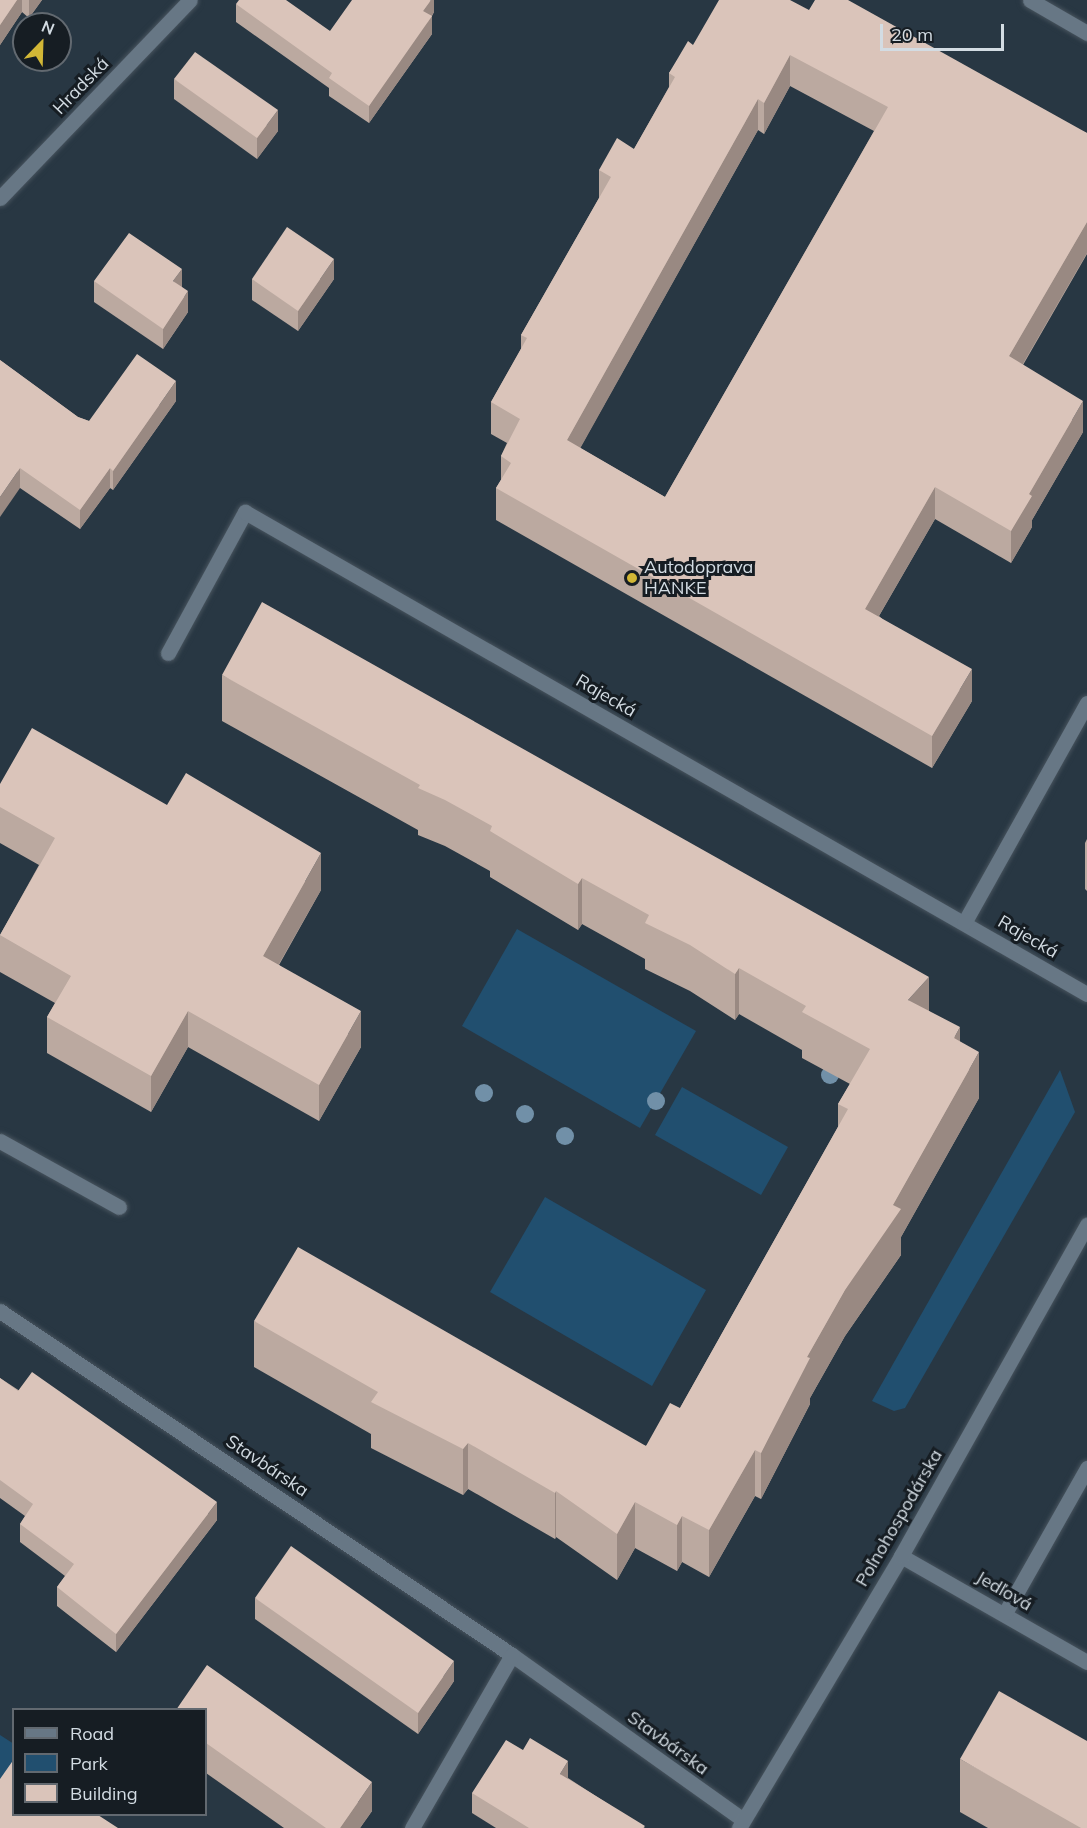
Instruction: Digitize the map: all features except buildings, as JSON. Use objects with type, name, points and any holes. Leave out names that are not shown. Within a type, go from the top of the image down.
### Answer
[{"type":"street","name":"Hradská","points":[[0,198],[190,0]]},
{"type":"street","points":[[1030,0],[1087,33]]},
{"type":"street","name":"Rajecká","points":[[168,653],[245,512],[1087,994]]},
{"type":"street","points":[[964,922],[1087,703]]},
{"type":"street","points":[[0,1141],[119,1207]]},
{"type":"street","name":"Poľnohospodárska","points":[[741,1824],[901,1556],[1087,1225]]},
{"type":"street","name":"Stavbárska","points":[[0,1311],[512,1655],[741,1824]]},
{"type":"street","points":[[1005,1613],[1087,1468]]},
{"type":"street","name":"Jedľová","points":[[901,1556],[1005,1613],[1087,1662]]},
{"type":"street","points":[[412,1828],[512,1655]]},
{"type":"green space","points":[[517,929],[696,1031],[640,1128],[462,1026]]},
{"type":"green space","points":[[1060,1070],[1075,1112],[905,1408],[894,1411],[872,1401]]},
{"type":"green space","points":[[682,1087],[788,1147],[761,1195],[655,1135]]},
{"type":"green space","points":[[545,1197],[706,1290],[652,1386],[490,1292]]},
{"type":"green space","points":[[0,1735],[12,1743],[12,1775],[0,1793]]},
{"type":"place","name":"Autodoprava HANKE","points":[[632,578]]}]
